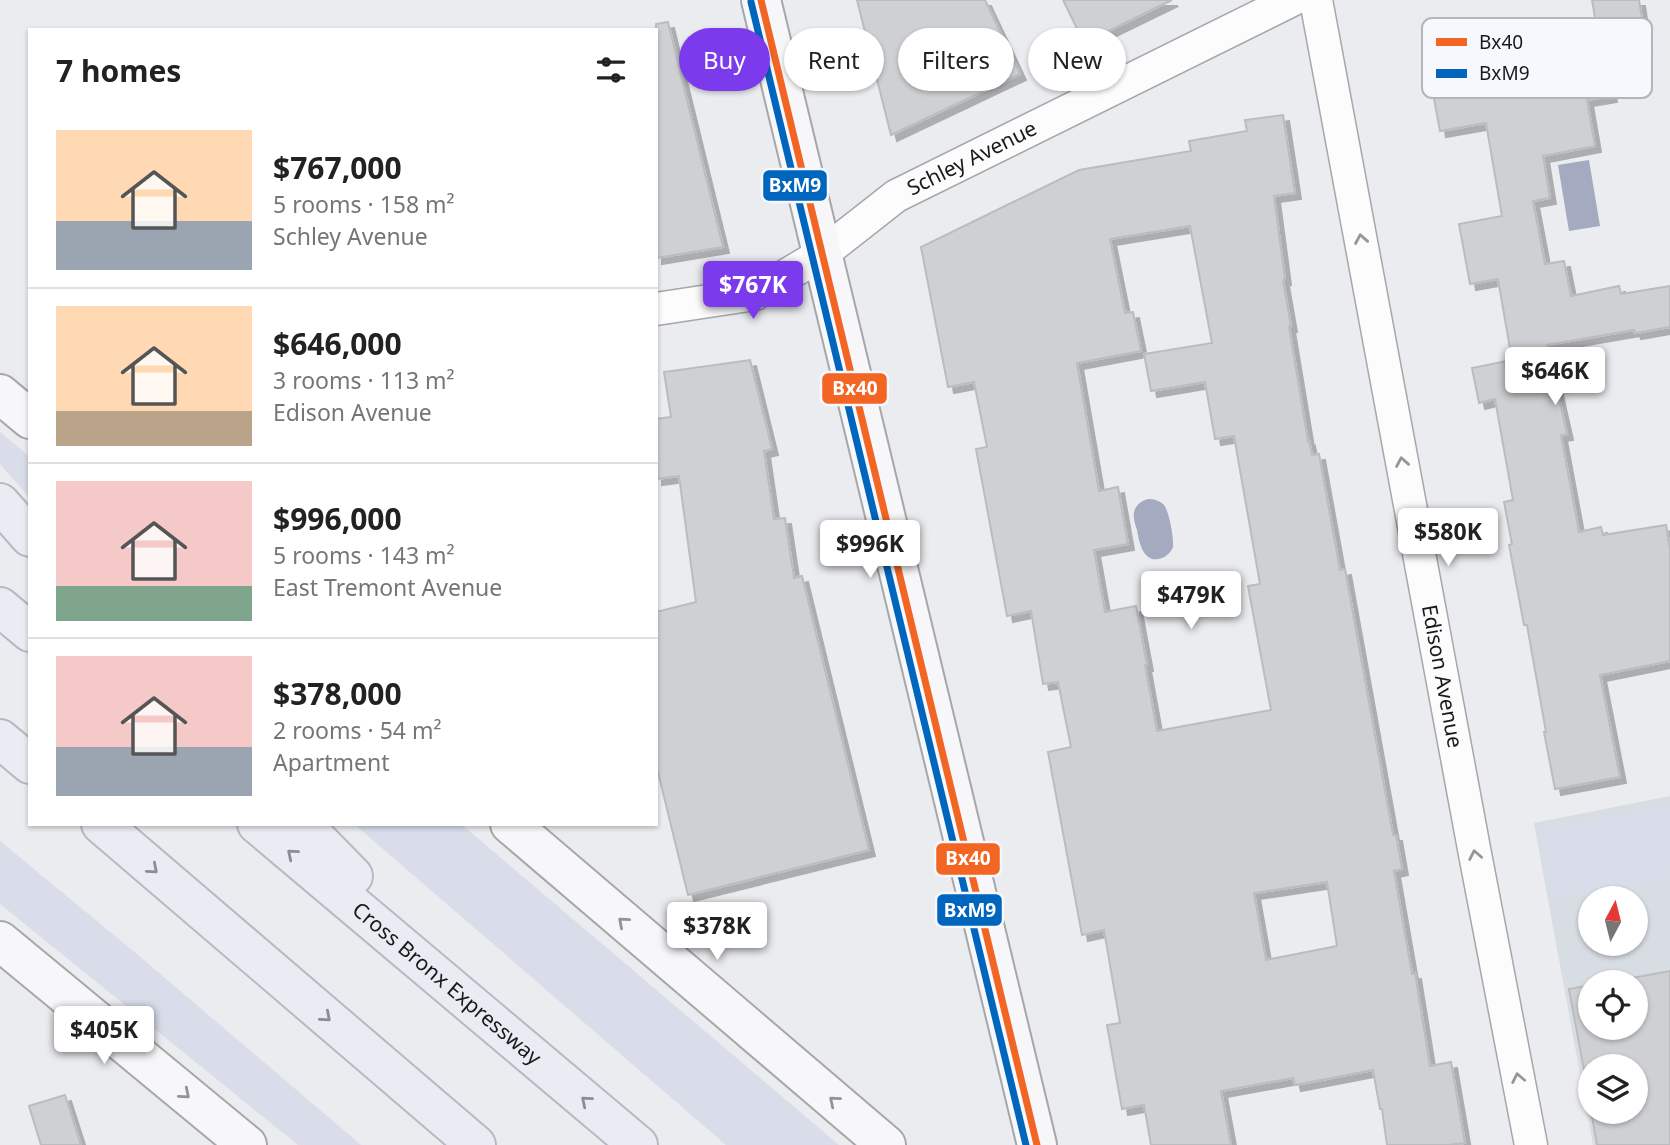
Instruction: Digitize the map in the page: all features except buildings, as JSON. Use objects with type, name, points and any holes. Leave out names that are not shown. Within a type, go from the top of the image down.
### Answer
[{"type":"highway","points":[[0,503],[28,535]]},
{"type":"highway","points":[[0,607],[28,630]]},
{"type":"highway","points":[[0,739],[28,762]]},
{"type":"highway","points":[[0,752],[28,772]]},
{"type":"highway","points":[[103,826],[476,1145]]},
{"type":"highway","name":"Cross Bronx Expressway","points":[[259,826],[638,1145]]},
{"type":"highway","points":[[304,826],[513,1041]]},
{"type":"main road","points":[[761,0],[1037,1145]]},
{"type":"main road","points":[[512,826],[886,1145]]},
{"type":"main road","points":[[0,941],[247,1145]]},
{"type":"street","name":"Schley Avenue","points":[[658,309],[755,294],[822,254],[896,196],[1292,0]]},
{"type":"street","name":"Edison Avenue","points":[[1317,0],[1531,1145]]},
{"type":"shaded area","points":[[0,432],[28,455],[28,496],[0,464]]},
{"type":"shaded area","points":[[1670,796],[1670,1145],[1593,1145],[1589,1124],[1648,1124],[1648,1054],[1578,1054],[1578,1063],[1534,823]]},
{"type":"shaded area","points":[[1670,806],[1670,877],[1619,886],[1578,886],[1578,893],[1552,898],[1540,829]]},
{"type":"shaded area","points":[[356,826],[463,826],[839,1145],[726,1145]]},
{"type":"shaded area","points":[[0,841],[361,1145],[298,1145],[0,904]]},
{"type":"water","points":[[1589,160],[1600,226],[1569,231],[1558,165]]},
{"type":"water","points":[[1148,499],[1158,501],[1165,507],[1173,538],[1170,552],[1156,559],[1143,552],[1134,520],[1136,507]]},
{"type":"transit line","name":"Bx40","points":[[761,0],[1037,1145]]},
{"type":"transit line","name":"BxM9","points":[[751,2],[1026,1145]]}]
